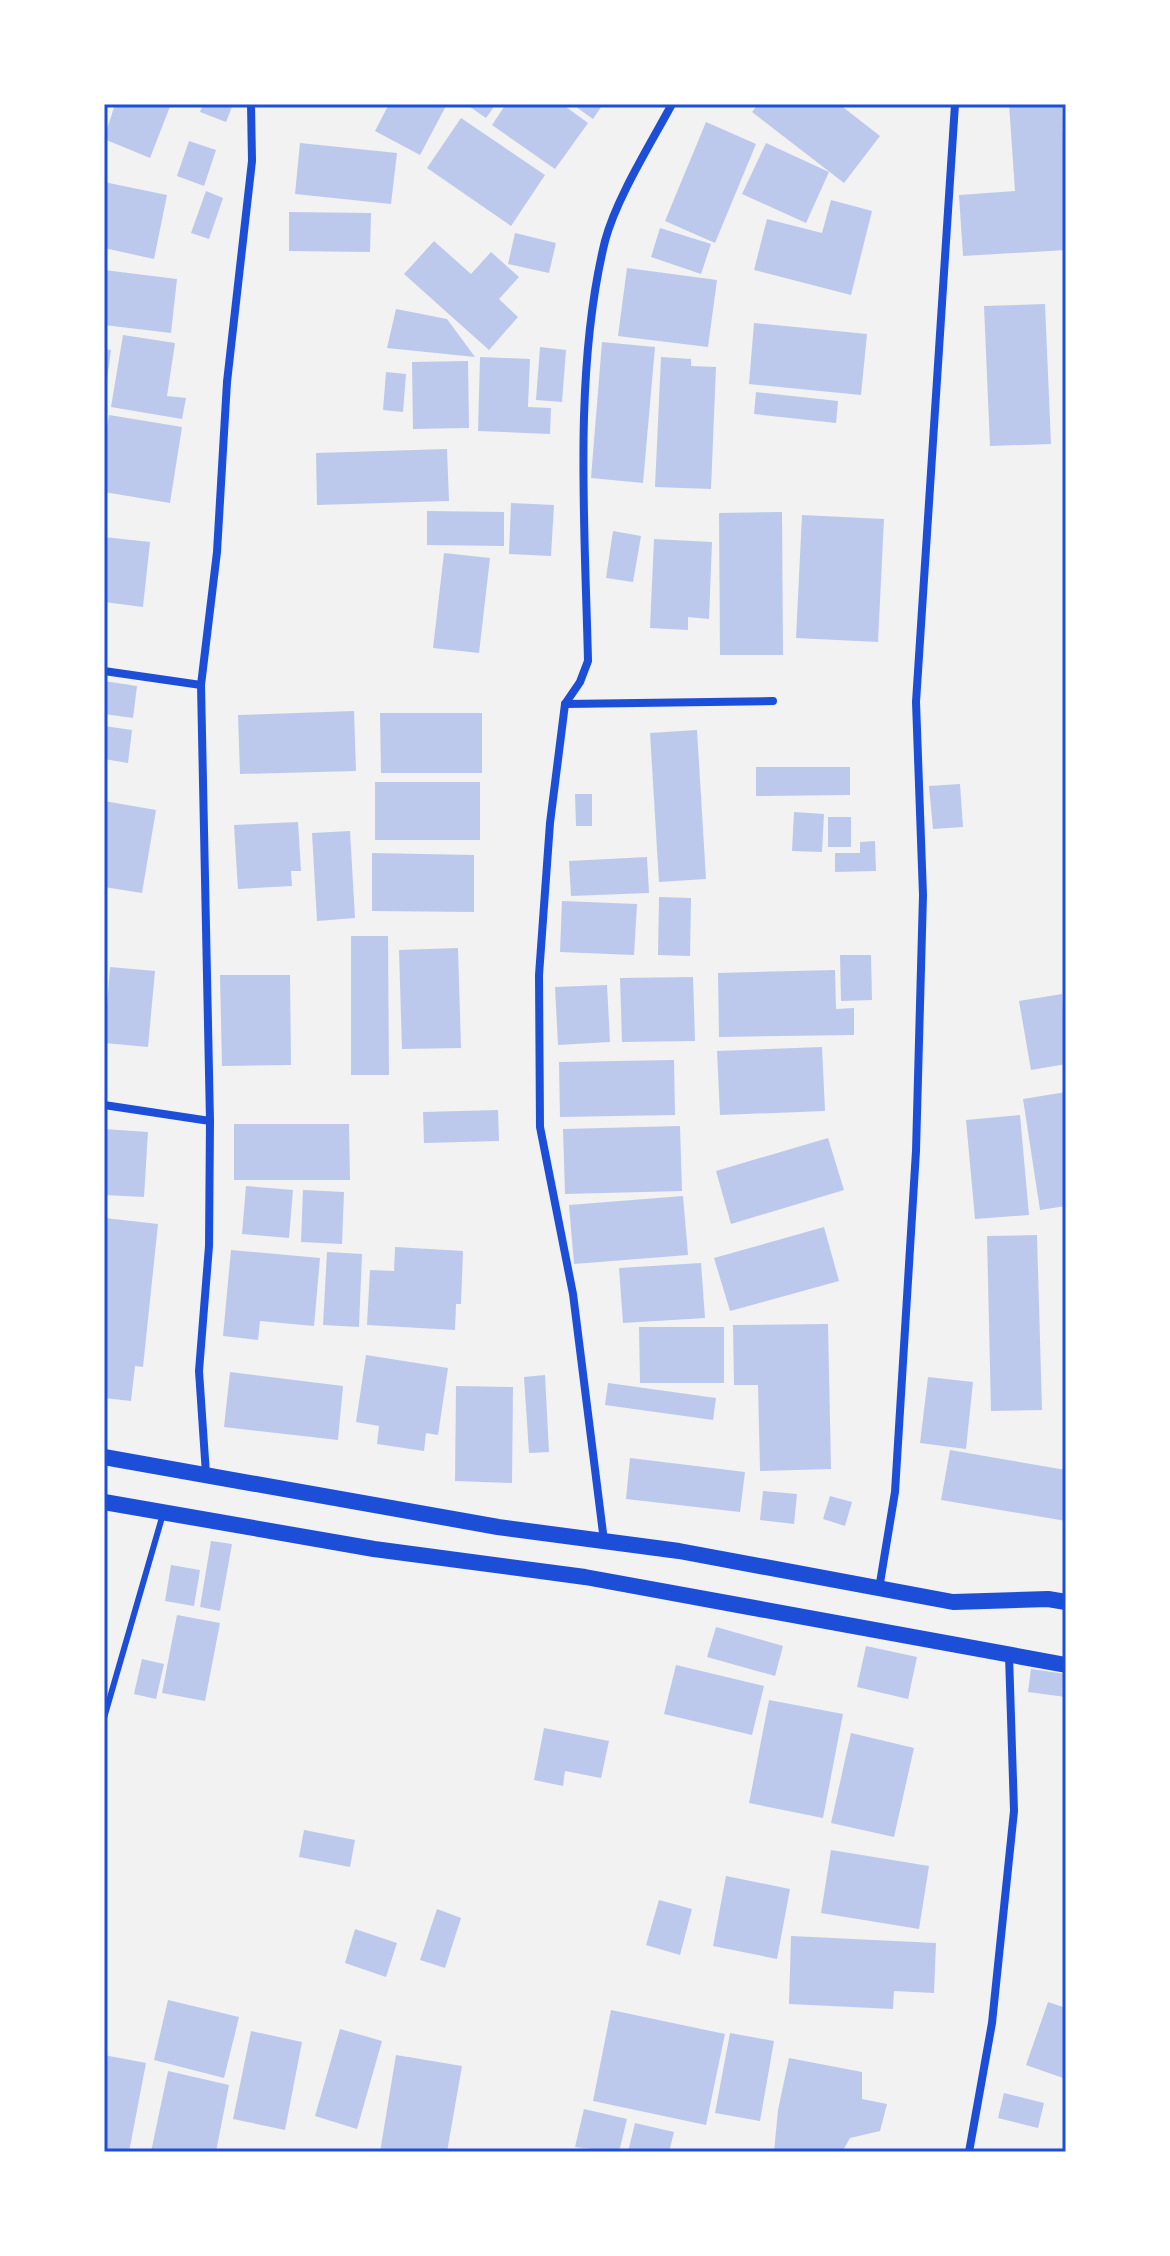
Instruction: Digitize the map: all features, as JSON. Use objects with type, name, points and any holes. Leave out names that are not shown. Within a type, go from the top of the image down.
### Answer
[{"type":"main road","points":[[104,1457],[498,1527],[604,1541],[953,1602],[1048,1599],[1066,1602]]},
{"type":"main road","points":[[104,1502],[374,1549],[585,1577],[1066,1665]]},
{"type":"street","points":[[206,1474],[199,1371],[209,1246],[210,1121],[201,685],[217,552],[227,382],[252,161],[251,104]]},
{"type":"street","points":[[604,1541],[573,1294],[540,1127],[539,975],[550,823],[565,704],[580,682],[588,661],[584,482],[590,339],[606,239],[672,104]]},
{"type":"street","points":[[879,1590],[895,1492],[916,1151],[923,895],[916,702],[955,104]]},
{"type":"street","points":[[104,671],[201,685]]},
{"type":"street","points":[[565,704],[773,701]]},
{"type":"street","points":[[104,1105],[210,1121]]},
{"type":"street","points":[[969,2152],[992,2023],[1014,1811],[1009,1655]]},
{"type":"lane","points":[[104,1718],[163,1514]]},
{"type":"building","points":[[115,104],[171,104],[150,158],[104,139]]},
{"type":"building","points":[[203,104],[233,104],[226,122],[200,112]]},
{"type":"building","points":[[389,104],[447,104],[420,155],[375,131]]},
{"type":"building","points":[[472,104],[496,104],[486,118],[470,107]]},
{"type":"building","points":[[506,104],[562,104],[588,123],[555,169],[492,125]]},
{"type":"building","points":[[572,104],[603,104],[593,119]]},
{"type":"building","points":[[758,104],[839,104],[880,136],[844,183],[752,112]]},
{"type":"building","points":[[1009,104],[1062,104],[1066,250],[963,256],[959,195],[1015,191]]},
{"type":"building","points":[[461,118],[545,175],[511,226],[427,168]]},
{"type":"building","points":[[706,122],[756,144],[715,243],[665,221]]},
{"type":"building","points":[[189,141],[216,150],[204,186],[177,176]]},
{"type":"building","points":[[300,143],[397,153],[391,204],[295,194]]},
{"type":"building","points":[[766,143],[829,172],[806,223],[742,194]]},
{"type":"building","points":[[104,182],[167,195],[154,259],[104,248]]},
{"type":"building","points":[[206,191],[223,198],[209,239],[191,233]]},
{"type":"building","points":[[831,200],[872,211],[851,295],[754,270],[767,219],[822,233]]},
{"type":"building","points":[[289,212],[371,213],[370,252],[289,251]]},
{"type":"building","points":[[660,228],[711,244],[701,274],[651,257]]},
{"type":"building","points":[[515,233],[556,243],[549,273],[508,264]]},
{"type":"building","points":[[434,241],[471,274],[491,252],[519,277],[499,299],[518,317],[489,350],[404,274]]},
{"type":"building","points":[[627,268],[717,280],[708,347],[618,336]]},
{"type":"building","points":[[104,270],[177,279],[171,333],[104,325]]},
{"type":"building","points":[[1045,304],[1051,444],[990,446],[984,306]]},
{"type":"building","points":[[396,309],[447,319],[475,357],[387,348]]},
{"type":"building","points":[[754,323],[867,334],[861,395],[749,384]]},
{"type":"building","points":[[123,335],[175,343],[167,396],[186,398],[182,419],[111,407]]},
{"type":"building","points":[[602,342],[655,347],[643,483],[591,478]]},
{"type":"building","points":[[540,347],[566,350],[562,402],[536,400]]},
{"type":"building","points":[[104,349],[111,350],[106,387],[104,387]]},
{"type":"building","points":[[480,357],[530,359],[528,407],[551,408],[550,434],[478,431]]},
{"type":"building","points":[[661,357],[691,359],[691,366],[716,367],[711,489],[655,487]]},
{"type":"building","points":[[468,361],[469,428],[413,429],[412,362]]},
{"type":"building","points":[[386,372],[406,374],[403,412],[383,410]]},
{"type":"building","points":[[756,392],[838,401],[836,423],[754,414]]},
{"type":"building","points":[[109,415],[182,427],[170,503],[104,492],[104,444]]},
{"type":"building","points":[[447,449],[449,501],[317,505],[316,453]]},
{"type":"building","points":[[511,503],[554,505],[551,556],[509,554]]},
{"type":"building","points":[[427,511],[504,512],[504,546],[427,545]]},
{"type":"building","points":[[782,512],[783,655],[720,655],[719,513]]},
{"type":"building","points":[[802,515],[884,519],[878,642],[796,638]]},
{"type":"building","points":[[613,531],[641,536],[633,582],[606,578]]},
{"type":"building","points":[[104,537],[150,542],[143,607],[104,602]]},
{"type":"building","points":[[654,539],[712,542],[709,619],[688,617],[688,630],[650,628]]},
{"type":"building","points":[[444,553],[490,558],[479,653],[433,648]]},
{"type":"building","points":[[104,681],[137,686],[133,718],[104,714]]},
{"type":"building","points":[[354,711],[356,771],[240,774],[238,715]]},
{"type":"building","points":[[380,713],[482,713],[482,773],[381,773]]},
{"type":"building","points":[[104,726],[132,730],[128,763],[104,759]]},
{"type":"building","points":[[697,730],[706,879],[659,882],[650,733]]},
{"type":"building","points":[[756,767],[850,767],[850,795],[756,796]]},
{"type":"building","points":[[375,782],[480,782],[480,840],[375,840]]},
{"type":"building","points":[[960,784],[963,827],[933,829],[929,786]]},
{"type":"building","points":[[575,794],[592,794],[592,826],[576,826]]},
{"type":"building","points":[[104,801],[156,810],[142,893],[104,887]]},
{"type":"building","points":[[794,812],[824,814],[822,852],[792,851]]},
{"type":"building","points":[[828,817],[851,817],[851,847],[828,847]]},
{"type":"building","points":[[298,822],[301,871],[291,871],[292,886],[238,889],[234,825]]},
{"type":"building","points":[[350,831],[355,918],[317,921],[312,833]]},
{"type":"building","points":[[875,841],[876,871],[835,872],[835,853],[860,853],[860,842]]},
{"type":"building","points":[[372,853],[474,855],[474,912],[372,911]]},
{"type":"building","points":[[647,857],[649,893],[571,896],[569,861]]},
{"type":"building","points":[[659,897],[691,898],[690,956],[658,955]]},
{"type":"building","points":[[562,901],[637,904],[634,955],[560,952]]},
{"type":"building","points":[[351,936],[388,936],[389,1075],[351,1075]]},
{"type":"building","points":[[458,948],[461,1048],[402,1049],[399,950]]},
{"type":"building","points":[[840,955],[871,955],[872,1000],[841,1001]]},
{"type":"building","points":[[110,967],[155,971],[148,1047],[104,1043]]},
{"type":"building","points":[[835,970],[836,1009],[854,1008],[854,1035],[719,1037],[718,973]]},
{"type":"building","points":[[220,975],[290,975],[291,1065],[222,1066]]},
{"type":"building","points":[[693,977],[695,1041],[622,1042],[620,978]]},
{"type":"building","points":[[607,985],[610,1042],[558,1045],[555,987]]},
{"type":"building","points":[[1062,994],[1066,1064],[1031,1070],[1019,1001]]},
{"type":"building","points":[[822,1047],[825,1111],[720,1115],[717,1051]]},
{"type":"building","points":[[674,1060],[675,1115],[560,1117],[559,1062]]},
{"type":"building","points":[[1066,1092],[1066,1206],[1040,1210],[1023,1099]]},
{"type":"building","points":[[498,1110],[499,1141],[424,1143],[423,1112]]},
{"type":"building","points":[[1020,1115],[1029,1215],[975,1219],[966,1120]]},
{"type":"building","points":[[234,1124],[349,1124],[350,1180],[234,1180]]},
{"type":"building","points":[[680,1126],[682,1191],[565,1194],[563,1129]]},
{"type":"building","points":[[104,1129],[148,1132],[144,1197],[104,1195]]},
{"type":"building","points":[[828,1138],[844,1190],[731,1224],[716,1171]]},
{"type":"building","points":[[246,1186],[293,1190],[289,1238],[242,1234]]},
{"type":"building","points":[[303,1190],[344,1192],[342,1244],[301,1242]]},
{"type":"building","points":[[683,1196],[688,1255],[574,1264],[569,1205]]},
{"type":"building","points":[[105,1218],[158,1224],[143,1367],[135,1366],[131,1401],[104,1398]]},
{"type":"building","points":[[824,1227],[839,1281],[730,1311],[714,1258]]},
{"type":"building","points":[[1037,1235],[1042,1410],[991,1411],[987,1236]]},
{"type":"building","points":[[395,1247],[463,1251],[461,1304],[456,1304],[455,1330],[367,1325],[370,1270],[394,1271]]},
{"type":"building","points":[[231,1250],[320,1258],[314,1326],[260,1321],[258,1340],[223,1336]]},
{"type":"building","points":[[327,1252],[362,1254],[359,1327],[323,1325]]},
{"type":"building","points":[[701,1263],[705,1318],[623,1323],[619,1268]]},
{"type":"building","points":[[828,1324],[831,1469],[760,1471],[758,1385],[734,1385],[733,1325]]},
{"type":"building","points":[[639,1327],[724,1327],[724,1383],[640,1383]]},
{"type":"building","points":[[366,1355],[448,1368],[438,1435],[426,1433],[424,1451],[377,1444],[379,1426],[356,1422]]},
{"type":"building","points":[[230,1372],[343,1386],[338,1440],[224,1427]]},
{"type":"building","points":[[545,1375],[549,1452],[529,1453],[524,1377]]},
{"type":"building","points":[[928,1377],[973,1382],[966,1449],[920,1443]]},
{"type":"building","points":[[608,1383],[716,1398],[713,1420],[605,1405]]},
{"type":"building","points":[[456,1386],[513,1387],[512,1483],[455,1481]]},
{"type":"building","points":[[950,1450],[1066,1470],[1066,1521],[941,1500]]},
{"type":"building","points":[[630,1458],[745,1472],[740,1512],[626,1499]]},
{"type":"building","points":[[763,1491],[797,1494],[794,1524],[760,1520]]},
{"type":"building","points":[[830,1496],[852,1502],[845,1526],[823,1519]]},
{"type":"building","points":[[211,1541],[232,1544],[220,1611],[200,1607]]},
{"type":"building","points":[[171,1565],[200,1570],[194,1606],[165,1601]]},
{"type":"building","points":[[177,1615],[220,1623],[205,1701],[162,1693]]},
{"type":"building","points":[[716,1627],[783,1646],[775,1676],[707,1657]]},
{"type":"building","points":[[866,1646],[917,1657],[908,1699],[857,1687]]},
{"type":"building","points":[[142,1659],[164,1664],[156,1699],[134,1694]]},
{"type":"building","points":[[676,1665],[764,1686],[752,1735],[664,1714]]},
{"type":"building","points":[[1031,1669],[1066,1674],[1066,1697],[1028,1692]]},
{"type":"building","points":[[769,1700],[843,1714],[823,1818],[749,1803]]},
{"type":"building","points":[[544,1728],[609,1741],[601,1778],[565,1771],[563,1786],[534,1780]]},
{"type":"building","points":[[851,1733],[914,1748],[894,1837],[831,1823]]},
{"type":"building","points":[[304,1830],[355,1840],[350,1867],[299,1857]]},
{"type":"building","points":[[831,1850],[929,1866],[919,1929],[821,1913]]},
{"type":"building","points":[[726,1876],[790,1889],[777,1959],[713,1946]]},
{"type":"building","points":[[659,1900],[692,1909],[680,1955],[646,1945]]},
{"type":"building","points":[[437,1909],[461,1918],[445,1968],[420,1960]]},
{"type":"building","points":[[355,1929],[397,1943],[386,1977],[345,1963]]},
{"type":"building","points":[[791,1936],[936,1943],[934,1993],[894,1991],[893,2009],[789,2004]]},
{"type":"building","points":[[168,2000],[239,2017],[224,2078],[154,2060]]},
{"type":"building","points":[[1048,2002],[1066,2008],[1066,2079],[1026,2065]]},
{"type":"building","points":[[611,2010],[725,2034],[706,2125],[593,2101]]},
{"type":"building","points":[[340,2029],[382,2041],[357,2129],[315,2116]]},
{"type":"building","points":[[251,2031],[302,2042],[285,2130],[233,2119]]},
{"type":"building","points":[[730,2033],[774,2041],[760,2121],[715,2113]]},
{"type":"building","points":[[104,2055],[146,2063],[129,2152],[104,2152]]},
{"type":"building","points":[[396,2055],[462,2066],[447,2152],[380,2152]]},
{"type":"building","points":[[789,2058],[862,2072],[862,2099],[887,2104],[880,2131],[850,2138],[842,2152],[774,2152],[778,2110]]},
{"type":"building","points":[[168,2071],[229,2085],[216,2152],[151,2152]]},
{"type":"building","points":[[1004,2093],[1044,2103],[1038,2128],[998,2118]]},
{"type":"building","points":[[584,2109],[627,2119],[619,2152],[575,2147]]},
{"type":"building","points":[[635,2123],[674,2132],[669,2152],[628,2152]]}]
